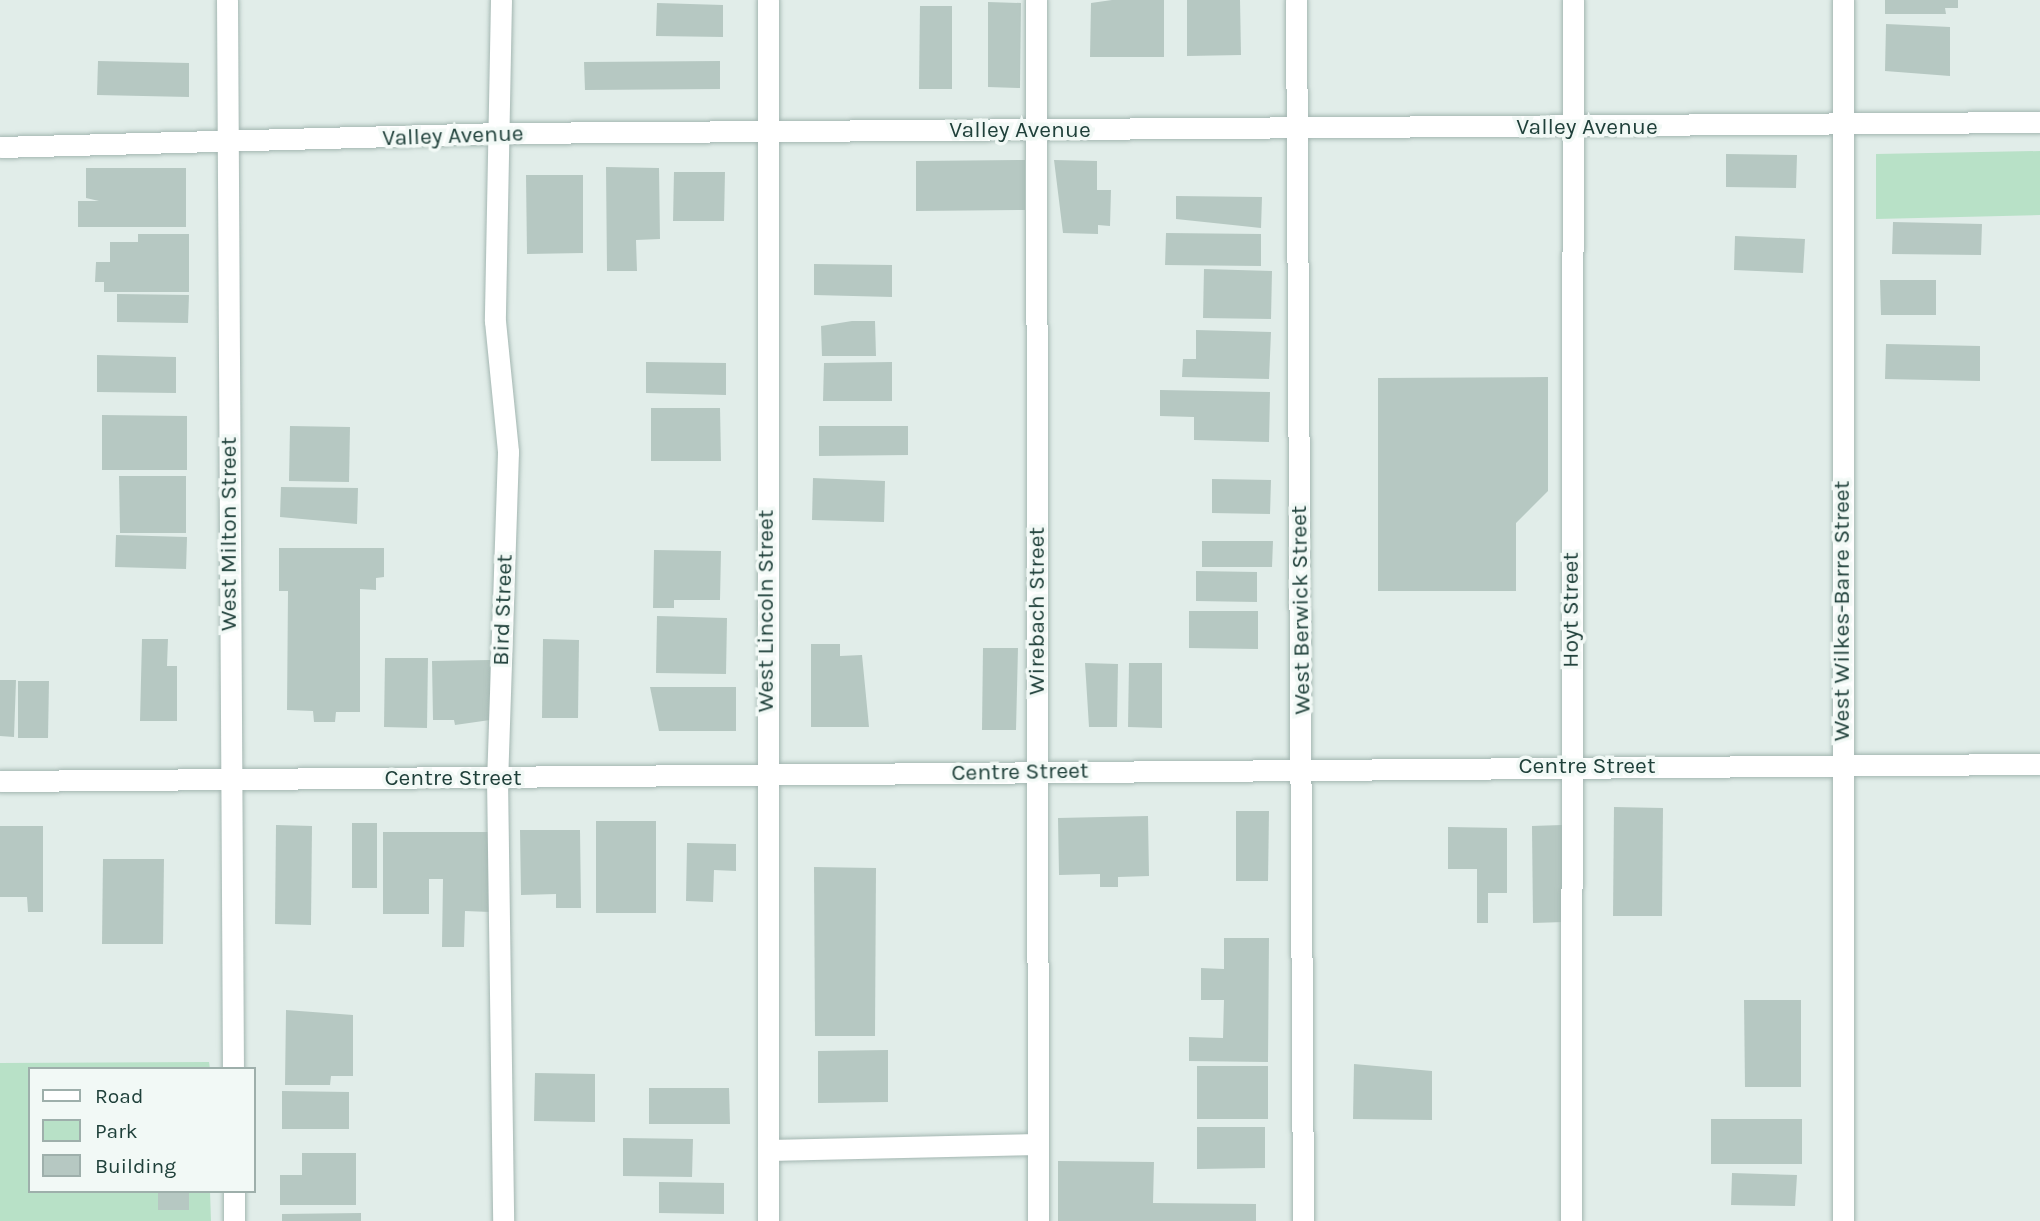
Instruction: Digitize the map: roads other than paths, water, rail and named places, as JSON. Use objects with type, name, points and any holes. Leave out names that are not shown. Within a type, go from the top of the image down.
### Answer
[{"type":"street","name":"West Milton Street","points":[[227,0],[233,1067]]},
{"type":"street","name":"Bird Street","points":[[501,0],[502,133],[495,321],[508,452],[498,778],[503,1221]]},
{"type":"street","name":"West Lincoln Street","points":[[768,0],[765,776],[768,1221]]},
{"type":"street","name":"Wirebach Street","points":[[1036,0],[1038,1221]]},
{"type":"street","name":"West Berwick Street","points":[[1296,0],[1303,767],[1303,1221]]},
{"type":"street","name":"Hoyt Street","points":[[1571,1221],[1573,0]]},
{"type":"street","name":"West Wilkes-Barre Street","points":[[1843,0],[1843,1221]]},
{"type":"street","name":"Valley Avenue","points":[[0,147],[226,145],[502,133],[1296,130],[2040,122]]},
{"type":"street","name":"Centre Street","points":[[0,781],[765,776],[1303,767],[2040,764]]},
{"type":"street","points":[[768,1150],[1038,1144]]},
{"type":"street","points":[[234,1193],[234,1221]]}]
